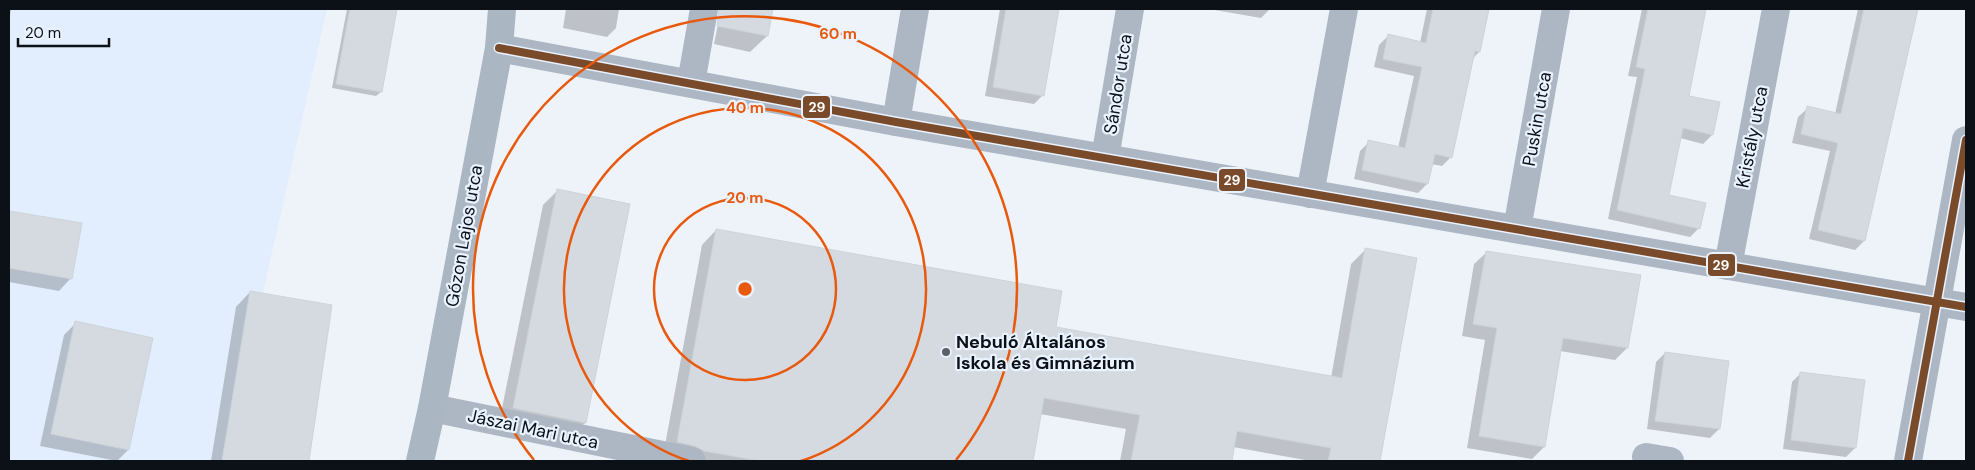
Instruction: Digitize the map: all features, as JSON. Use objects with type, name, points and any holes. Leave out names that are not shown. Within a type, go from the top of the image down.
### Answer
[{"type":"street","name":"Gózon Lajos utca","points":[[420,461],[432,408],[499,48],[502,9]]},
{"type":"street","points":[[690,84],[704,9]]},
{"type":"street","points":[[896,122],[915,9]]},
{"type":"street","name":"Sándor utca","points":[[1106,158],[1130,9]]},
{"type":"street","points":[[1310,194],[1344,9]]},
{"type":"street","name":"Puskin utca","points":[[1517,229],[1556,9]]},
{"type":"street","name":"Kristály utca","points":[[1728,266],[1776,9]]},
{"type":"street","points":[[499,48],[896,122],[1966,307]]},
{"type":"street","points":[[1908,461],[1966,140]]},
{"type":"street","name":"Jászai Mari utca","points":[[432,408],[692,461]]},
{"type":"shaded area","points":[[9,9],[327,9],[225,461],[9,461]]},
{"type":"building","points":[[350,9],[397,9],[382,92],[336,84]]},
{"type":"building","points":[[719,9],[773,9],[768,36],[717,26]]},
{"type":"building","points":[[1006,9],[1059,9],[1044,96],[993,87]]},
{"type":"building","points":[[1433,9],[1489,9],[1480,52],[1475,51],[1452,158],[1435,154],[1428,184],[1362,170],[1368,140],[1405,148],[1422,67],[1383,59],[1388,34],[1426,43]]},
{"type":"building","points":[[1648,9],[1706,9],[1689,96],[1720,102],[1713,135],[1683,128],[1669,195],[1706,203],[1700,229],[1617,210],[1645,69],[1636,67]]},
{"type":"building","points":[[1864,9],[1918,9],[1865,241],[1818,230],[1838,143],[1801,134],[1807,106],[1841,114]]},
{"type":"building","points":[[557,189],[630,204],[586,423],[513,408]]},
{"type":"building","points":[[9,211],[82,223],[72,279],[9,268]]},
{"type":"building","name":"Nebuló Általános Iskola és Gimnázium","points":[[716,229],[1062,291],[1056,327],[1342,378],[1365,248],[1417,258],[1380,461],[1328,461],[1331,448],[1237,431],[1232,461],[1131,461],[1140,415],[1044,398],[1033,461],[760,461],[704,451],[695,446],[677,442]]},
{"type":"building","points":[[1486,251],[1641,275],[1628,348],[1563,338],[1545,447],[1479,436],[1497,328],[1473,324]]},
{"type":"building","points":[[250,291],[332,305],[309,461],[222,461]]},
{"type":"building","points":[[75,321],[153,338],[129,450],[51,434]]},
{"type":"building","points":[[1665,352],[1729,361],[1720,429],[1655,421]]},
{"type":"building","points":[[1800,372],[1865,380],[1856,448],[1791,440]]},
{"type":"transit line","name":"29","points":[[499,48],[896,122],[1966,307]]},
{"type":"transit line","name":"29","points":[[1908,461],[1966,140]]},
{"type":"place","name":"Nebuló Általános Iskola és Gimnázium","points":[[946,352]]}]
